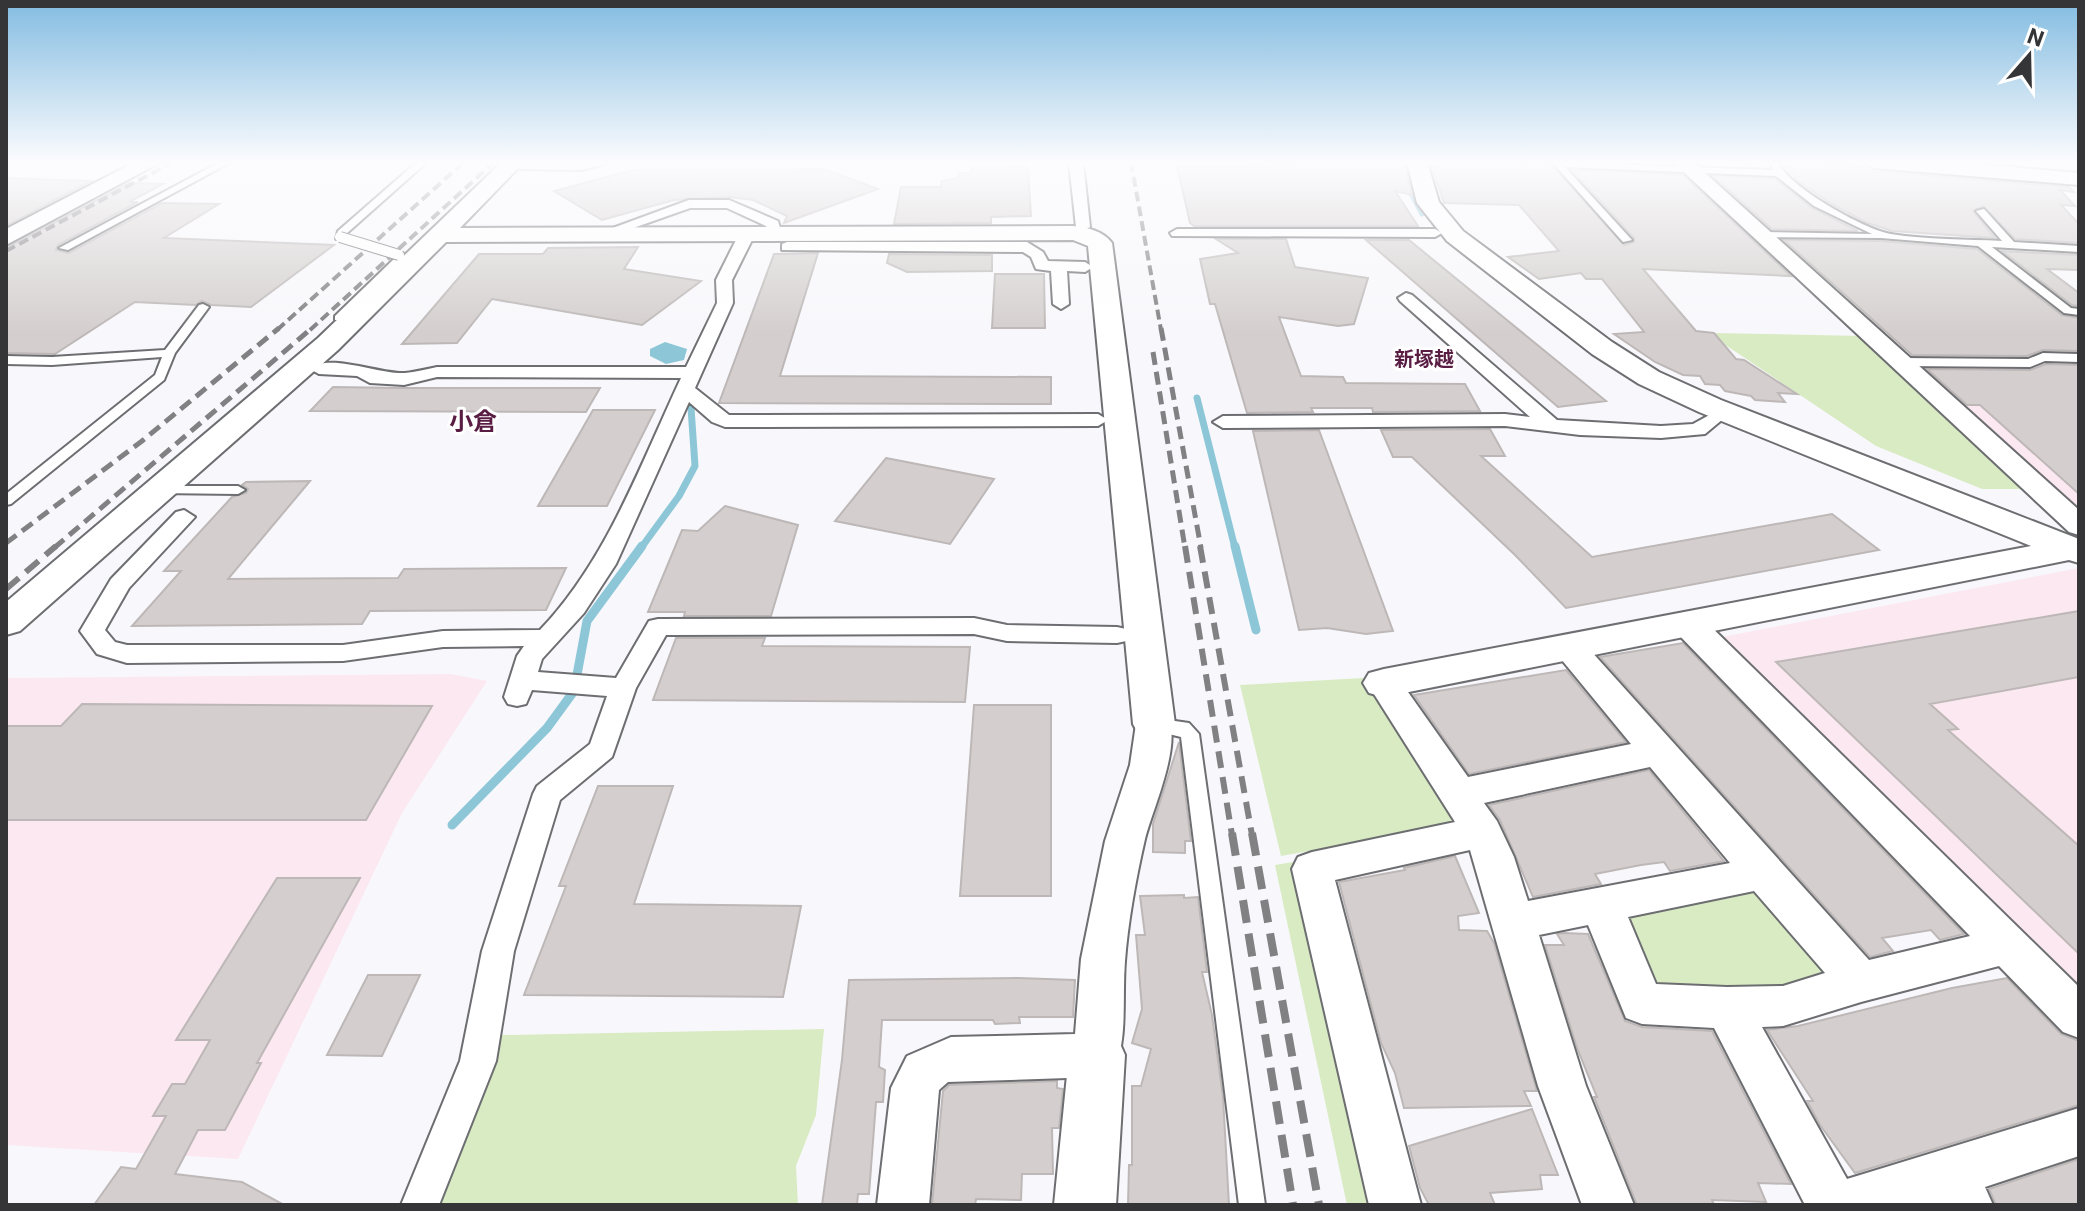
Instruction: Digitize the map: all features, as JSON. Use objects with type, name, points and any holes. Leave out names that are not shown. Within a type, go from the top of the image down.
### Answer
[{"type":"street","points":[[6,238],[43,219]]},
{"type":"street","points":[[6,622],[328,344],[460,219]]},
{"type":"street","points":[[617,229],[647,219]]},
{"type":"street","points":[[761,219],[773,224],[773,228]]},
{"type":"street","points":[[1082,219],[1083,227]]},
{"type":"street","points":[[1441,219],[1455,236],[1602,348],[1649,378],[1762,427],[2077,542]]},
{"type":"street","points":[[1743,219],[1901,362],[2077,542]]},
{"type":"street","points":[[443,235],[1073,233],[1096,238],[1100,249],[1154,724],[1149,765],[1125,841],[1103,959],[1085,1205]]},
{"type":"street","points":[[1177,233],[1435,233]]},
{"type":"street","points":[[623,688],[575,684],[520,688],[530,656],[575,608],[605,564],[725,303],[724,280],[744,240]]},
{"type":"street","points":[[787,247],[1027,247],[1038,255],[1042,266],[1085,267]]},
{"type":"street","points":[[1059,266],[1061,304]]},
{"type":"street","points":[[1406,298],[1552,426]]},
{"type":"street","points":[[319,369],[361,371],[370,377],[404,379],[437,372],[689,381]]},
{"type":"street","points":[[689,381],[712,415],[725,421],[1098,420]]},
{"type":"street","points":[[1223,422],[1505,420],[1552,426],[1673,431],[1698,430],[1713,419]]},
{"type":"street","points":[[184,517],[119,584],[92,631],[106,648],[127,654],[343,653],[443,639],[545,638]]},
{"type":"street","points":[[1608,1205],[1562,1086],[1494,857],[1483,832],[1459,794],[1384,683],[1689,625],[2077,542]]},
{"type":"street","points":[[1689,625],[2079,1017]]},
{"type":"street","points":[[420,1205],[478,1061],[498,951],[547,794],[602,750],[623,688],[658,627],[974,626],[1007,633],[1117,635]]},
{"type":"street","points":[[1569,648],[1861,982]]},
{"type":"street","points":[[1459,794],[1658,752]]},
{"type":"street","points":[[1395,1205],[1312,869],[1483,832]]},
{"type":"street","points":[[1513,922],[1763,873]]},
{"type":"street","points":[[1602,906],[1642,1004],[1727,1008],[1783,1006],[1861,982],[2008,945]]},
{"type":"street","points":[[1727,1008],[1833,1205]]},
{"type":"street","points":[[903,1205],[919,1074],[933,1064],[951,1059],[1097,1055]]},
{"type":"street","points":[[1848,1205],[1954,1190],[2079,1132]]},
{"type":"lane","points":[[64,248],[120,219]]},
{"type":"lane","points":[[223,435],[217,426],[319,337],[399,260],[399,255],[340,237],[358,219]]},
{"type":"lane","points":[[1609,219],[1627,240]]},
{"type":"lane","points":[[1847,219],[1886,237]]},
{"type":"lane","points":[[1988,219],[2010,244]]},
{"type":"lane","points":[[1761,235],[1886,237],[2079,249]]},
{"type":"lane","points":[[1982,244],[2068,311],[2079,312]]},
{"type":"lane","points":[[6,501],[160,377],[169,353],[203,307]]},
{"type":"lane","points":[[6,360],[52,361],[169,353]]},
{"type":"lane","points":[[1901,362],[2030,363],[2043,357],[2079,358]]},
{"type":"lane","points":[[160,490],[238,490]]},
{"type":"lane","points":[[1154,724],[1183,728],[1190,734],[1252,1205]]},
{"type":"shaded area","points":[[1917,367],[2050,368],[2079,385],[2079,511]]},
{"type":"shaded area","points":[[2079,568],[2079,1003],[1720,644],[1722,637]]},
{"type":"shaded area","points":[[451,674],[487,681],[402,813],[238,1159],[6,1145],[6,678]]},
{"type":"green space","points":[[1714,333],[1863,336],[2028,489],[1982,489],[1876,446],[1724,344]]},
{"type":"green space","points":[[1363,678],[1456,816],[1450,826],[1281,856],[1240,685]]},
{"type":"green space","points":[[1293,862],[1371,1205],[1347,1205],[1275,865]]},
{"type":"green space","points":[[1756,885],[1830,970],[1769,993],[1653,988],[1623,914]]},
{"type":"green space","points":[[824,1029],[816,1115],[796,1166],[798,1205],[440,1205],[502,1035]]},
{"type":"water","points":[[665,342],[687,349],[684,360],[666,364],[650,356],[650,349]]},
{"type":"building","points":[[6,219],[20,219],[6,226]]},
{"type":"building","points":[[62,219],[107,219],[58,245],[56,250],[69,253],[133,219],[196,219],[164,238],[334,245],[251,307],[211,305],[202,301],[196,305],[135,302],[55,354],[6,353],[6,248]]},
{"type":"building","points":[[895,219],[991,219],[991,223],[894,224]]},
{"type":"building","points":[[1189,219],[1413,219],[1418,226],[1194,226]]},
{"type":"building","points":[[1531,219],[1600,219],[1624,245],[1634,242],[1634,238],[1616,219],[1730,219],[1791,276],[1643,269],[1696,331],[1714,333],[1736,359],[1744,360],[1797,394],[1778,393],[1785,402],[1755,400],[1751,396],[1725,391],[1720,385],[1705,384],[1700,376],[1683,375],[1655,362],[1614,334],[1644,332],[1602,279],[1586,279],[1581,273],[1539,279],[1508,257],[1559,251]]},
{"type":"building","points":[[1760,219],[1833,219],[1858,231],[1772,229]]},
{"type":"building","points":[[1859,219],[1979,219],[1995,238],[1892,231]]},
{"type":"building","points":[[1995,219],[2074,219],[2079,224],[2079,243],[2015,239]]},
{"type":"building","points":[[1216,239],[1286,239],[1295,267],[1368,278],[1354,324],[1338,326],[1279,317],[1301,376],[1343,377],[1346,383],[1465,384],[1480,411],[1373,412],[1372,408],[1311,408],[1313,412],[1247,413],[1215,304],[1210,304],[1200,259],[1238,253]]},
{"type":"building","points":[[1366,240],[1409,240],[1606,401],[1558,407]]},
{"type":"building","points":[[1784,240],[1881,241],[1977,249],[2062,315],[2079,318],[2079,351],[2043,350],[2027,356],[1912,355]]},
{"type":"building","points":[[638,247],[624,269],[701,281],[642,325],[492,299],[457,343],[402,344],[479,254],[543,254],[548,248]]},
{"type":"building","points":[[2002,251],[2079,255],[2079,270],[2047,269],[2079,293],[2079,306],[2072,305]]},
{"type":"building","points":[[818,253],[780,376],[1051,377],[1051,404],[719,403],[774,254]]},
{"type":"building","points":[[889,254],[992,255],[992,271],[907,272],[887,263]]},
{"type":"building","points":[[995,274],[1044,274],[1045,328],[992,328]]},
{"type":"building","points":[[2046,364],[2079,365],[2079,494],[1980,405],[1967,405],[1927,369],[2030,370]]},
{"type":"building","points":[[333,387],[600,388],[586,412],[310,411]]},
{"type":"building","points":[[593,410],[655,410],[607,506],[538,506]]},
{"type":"building","points":[[1490,429],[1505,456],[1481,456],[1592,557],[1832,514],[1879,550],[1566,608],[1412,457],[1393,457],[1381,430]]},
{"type":"building","points":[[1319,430],[1393,631],[1366,634],[1327,628],[1299,630],[1253,431]]},
{"type":"building","points":[[886,458],[994,479],[950,544],[835,521]]},
{"type":"building","points":[[310,481],[228,579],[398,578],[404,569],[566,568],[546,610],[370,611],[362,624],[132,626],[181,571],[164,571],[232,497],[246,493],[248,489],[242,485],[246,482]]},
{"type":"building","points":[[725,506],[798,525],[771,616],[684,616],[685,612],[648,612],[682,530],[698,531]]},
{"type":"building","points":[[2079,611],[2079,677],[1930,704],[1958,729],[1948,730],[2079,846],[2079,954],[1776,662]]},
{"type":"building","points":[[676,638],[765,638],[762,646],[970,647],[965,702],[653,700]]},
{"type":"building","points":[[1683,643],[1964,934],[1940,940],[1931,930],[1882,938],[1893,951],[1870,957],[1600,657]]},
{"type":"building","points":[[1566,670],[1626,742],[1469,774],[1414,695]]},
{"type":"building","points":[[82,704],[432,706],[366,820],[6,820],[6,726],[61,726]]},
{"type":"building","points":[[974,705],[1051,705],[1051,896],[960,896]]},
{"type":"building","points":[[1179,742],[1191,841],[1185,841],[1185,853],[1153,852],[1153,824]]},
{"type":"building","points":[[1649,770],[1724,861],[1670,871],[1664,862],[1641,865],[1595,874],[1601,884],[1533,897],[1500,820],[1489,805]]},
{"type":"building","points":[[598,786],[673,786],[634,904],[801,906],[783,997],[524,995],[566,886],[559,886]]},
{"type":"building","points":[[1455,856],[1479,913],[1458,916],[1459,930],[1487,931],[1494,943],[1537,1091],[1524,1091],[1531,1106],[1404,1108],[1395,1073],[1381,1043],[1339,882],[1405,870]]},
{"type":"building","points":[[277,878],[360,878],[257,1063],[261,1063],[225,1130],[198,1130],[175,1174],[242,1182],[284,1205],[94,1205],[121,1167],[136,1169],[166,1116],[153,1116],[172,1084],[185,1084],[210,1040],[176,1040]]},
{"type":"building","points":[[1184,895],[1184,898],[1198,897],[1207,972],[1202,972],[1212,1015],[1223,1097],[1229,1205],[1128,1205],[1129,1165],[1132,1165],[1132,1086],[1141,1086],[1151,1049],[1132,1043],[1142,1009],[1136,935],[1145,935],[1140,896]]},
{"type":"building","points":[[1557,934],[1588,934],[1625,1021],[1642,1027],[1712,1031],[1791,1184],[1758,1183],[1766,1202],[1712,1200],[1714,1205],[1637,1205],[1594,1097],[1597,1097],[1577,1048],[1545,945],[1564,945]]},
{"type":"building","points":[[368,975],[420,975],[382,1056],[327,1055]]},
{"type":"building","points":[[2007,978],[2061,1034],[2079,1041],[2079,1105],[1855,1173],[1820,1125],[1807,1101],[1813,1101],[1767,1030],[1798,1026],[1952,988]]},
{"type":"building","points":[[849,980],[1075,980],[1073,1017],[1019,1017],[1020,1023],[995,1024],[993,1020],[882,1020],[879,1067],[885,1070],[883,1102],[876,1102],[869,1194],[858,1194],[857,1205],[822,1205],[842,1060]]},
{"type":"building","points":[[1057,1081],[1057,1088],[1063,1089],[1059,1128],[1052,1128],[1053,1174],[1022,1174],[1021,1200],[976,1199],[975,1205],[932,1205],[943,1091],[949,1085]]},
{"type":"building","points":[[1532,1109],[1558,1175],[1540,1175],[1542,1189],[1490,1193],[1495,1205],[1429,1205],[1420,1188],[1409,1146]]},
{"type":"building","points":[[2079,1159],[2079,1205],[1996,1205],[1989,1189]]},
{"type":"waterway","points":[[1197,398],[1235,548]]},
{"type":"waterway","points":[[641,548],[679,496],[695,466],[691,408]]},
{"type":"waterway","points":[[452,825],[547,728],[574,691],[587,621],[642,546]]},
{"type":"waterway","points":[[1235,546],[1256,630]]},
{"type":"railway","points":[[6,251],[67,219]]},
{"type":"railway","points":[[277,330],[401,219]]},
{"type":"railway","points":[[310,330],[432,219]]},
{"type":"railway","points":[[1141,219],[1161,330]]},
{"type":"railway","points":[[6,543],[142,441],[279,328]]},
{"type":"railway","points":[[54,548],[312,328]]},
{"type":"railway","points":[[1161,328],[1201,548]]},
{"type":"railway","points":[[1153,352],[1185,548]]},
{"type":"railway","points":[[6,589],[56,546]]},
{"type":"railway","points":[[1185,546],[1232,835]]},
{"type":"railway","points":[[1200,546],[1252,835]]},
{"type":"railway","points":[[1232,833],[1293,1205]]},
{"type":"railway","points":[[1252,833],[1319,1205]]},
{"type":"district","name":"新塚越","points":[[1424,359]]},
{"type":"district","name":"小倉","points":[[473,422]]}]
